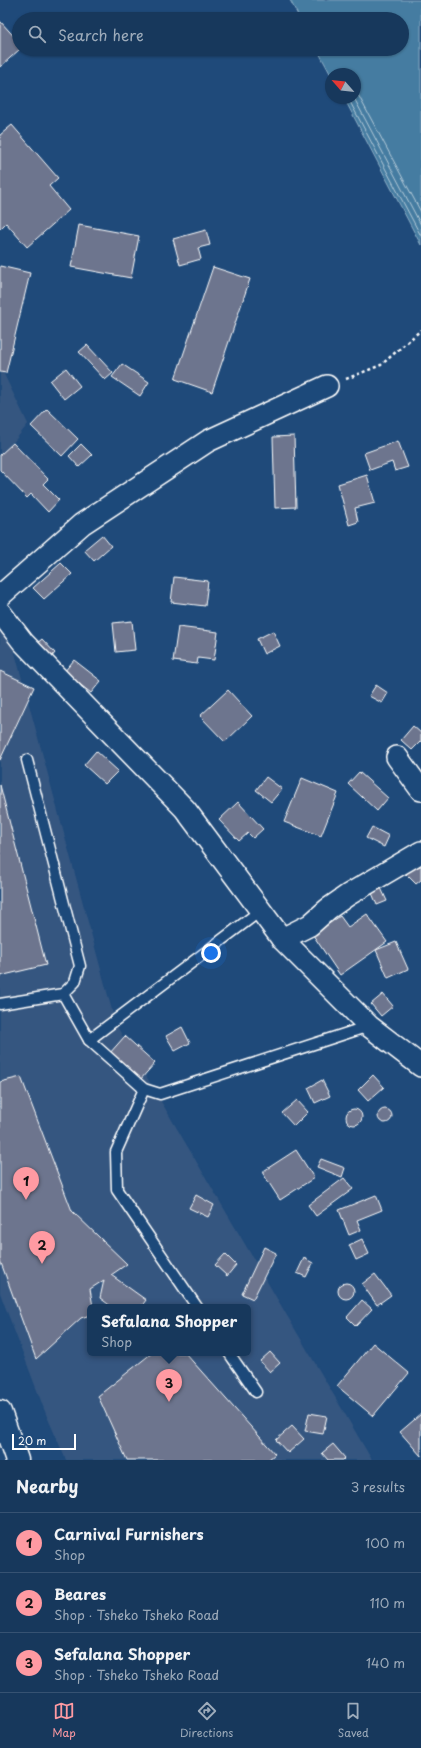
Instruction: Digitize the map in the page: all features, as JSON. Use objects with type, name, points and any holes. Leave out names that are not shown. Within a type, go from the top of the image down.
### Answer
[{"type":"highway","points":[[0,1412],[17,1460]]},
{"type":"street","points":[[0,596],[82,524],[202,446],[327,386]]},
{"type":"street","points":[[0,612],[23,642],[185,809],[282,939],[369,1026],[421,1066]]},
{"type":"street","points":[[397,757],[421,790]]},
{"type":"street","points":[[282,939],[310,925],[328,909],[348,895],[421,852]]},
{"type":"lane","points":[[0,1004],[63,994],[75,982],[80,966],[27,760]]},
{"type":"lane","points":[[89,1040],[260,911]]},
{"type":"lane","points":[[63,994],[89,1040],[144,1089],[160,1094],[369,1026]]},
{"type":"lane","points":[[144,1089],[116,1152],[117,1190],[195,1304]]},
{"type":"lane","points":[[231,1356],[256,1392]]},
{"type":"path","points":[[327,386],[380,364],[421,330]]},
{"type":"shaded area","points":[[0,366],[28,424],[0,459]]},
{"type":"shaded area","points":[[0,598],[116,1025],[372,1460],[66,1460],[46,1414],[0,1293]]},
{"type":"water","points":[[290,0],[421,0],[421,245],[347,104],[361,104],[361,68],[327,68],[321,56],[409,56],[409,12],[296,12]]},
{"type":"building","points":[[0,21],[12,34],[12,56],[0,67]]},
{"type":"building","points":[[12,125],[58,178],[49,186],[69,210],[27,247],[6,223],[0,229],[0,135]]},
{"type":"building","points":[[79,225],[139,236],[131,278],[71,267]]},
{"type":"building","points":[[206,230],[210,245],[198,248],[201,259],[180,265],[173,239]]},
{"type":"building","points":[[0,266],[30,273],[6,373],[0,372]]},
{"type":"building","points":[[213,267],[250,279],[212,392],[175,379]]},
{"type":"building","points":[[87,345],[113,373],[105,380],[79,352]]},
{"type":"building","points":[[122,364],[149,382],[140,396],[112,377]]},
{"type":"building","points":[[66,368],[80,386],[64,399],[50,381]]},
{"type":"building","points":[[47,409],[78,439],[62,456],[31,426]]},
{"type":"building","points":[[294,436],[296,507],[275,508],[273,437]]},
{"type":"building","points":[[398,441],[408,467],[395,471],[392,462],[370,470],[364,453]]},
{"type":"building","points":[[13,443],[48,479],[43,484],[59,500],[48,512],[31,494],[27,498],[0,470],[0,455]]},
{"type":"building","points":[[81,444],[92,455],[79,467],[69,456]]},
{"type":"building","points":[[367,475],[375,503],[355,508],[358,522],[349,525],[338,484]]},
{"type":"building","points":[[102,535],[111,546],[94,561],[84,550]]},
{"type":"building","points":[[61,563],[72,574],[44,599],[33,588]]},
{"type":"building","points":[[174,577],[208,581],[205,606],[171,602]]},
{"type":"building","points":[[132,621],[135,650],[116,652],[113,623]]},
{"type":"building","points":[[178,627],[218,632],[214,660],[198,658],[197,664],[173,661]]},
{"type":"building","points":[[273,631],[280,646],[264,654],[257,639]]},
{"type":"building","points":[[42,639],[55,653],[50,659],[36,644]]},
{"type":"building","points":[[74,660],[101,681],[91,693],[64,672]]},
{"type":"building","points":[[0,671],[34,687],[0,760]]},
{"type":"building","points":[[376,685],[388,693],[382,703],[369,696]]},
{"type":"building","points":[[228,690],[252,716],[225,742],[200,716]]},
{"type":"building","points":[[413,726],[421,733],[421,741],[412,750],[401,740]]},
{"type":"building","points":[[96,751],[118,771],[105,784],[84,765]]},
{"type":"building","points":[[359,772],[388,798],[377,811],[348,784]]},
{"type":"building","points":[[266,777],[282,789],[271,802],[256,790]]},
{"type":"building","points":[[302,778],[338,793],[321,836],[284,822]]},
{"type":"building","points":[[0,785],[46,965],[0,976]]},
{"type":"building","points":[[238,802],[263,829],[253,838],[248,833],[239,841],[219,820]]},
{"type":"building","points":[[372,827],[389,836],[384,847],[366,838]]},
{"type":"building","points":[[414,859],[421,867],[421,880],[416,884],[403,871]]},
{"type":"building","points":[[381,888],[387,901],[377,905],[372,893]]},
{"type":"building","points":[[367,914],[387,942],[340,975],[313,935],[340,916],[348,927]]},
{"type":"building","points":[[396,942],[408,969],[388,978],[376,950]]},
{"type":"building","points":[[383,994],[393,1006],[381,1016],[371,1004]]},
{"type":"building","points":[[182,1027],[190,1043],[175,1051],[166,1036]]},
{"type":"building","points":[[125,1036],[155,1063],[140,1080],[109,1054]]},
{"type":"building","points":[[373,1075],[384,1087],[368,1101],[358,1090]]},
{"type":"building","points":[[21,1077],[72,1211],[127,1264],[111,1275],[146,1300],[143,1304],[108,1304],[100,1298],[104,1280],[90,1289],[92,1304],[87,1304],[87,1316],[81,1318],[36,1359],[0,1260],[0,1082]]},
{"type":"building","points":[[322,1080],[330,1096],[315,1103],[308,1088]]},
{"type":"building","points":[[297,1100],[308,1112],[294,1126],[282,1113]]},
{"type":"building","points":[[354,1109],[361,1114],[362,1117],[357,1124],[354,1125],[347,1120],[346,1117],[351,1110]]},
{"type":"building","points":[[385,1109],[390,1111],[392,1116],[390,1121],[385,1123],[380,1121],[378,1116],[380,1111]]},
{"type":"building","points":[[296,1150],[314,1178],[280,1200],[262,1172]]},
{"type":"building","points":[[321,1159],[345,1168],[342,1177],[317,1167]]},
{"type":"building","points":[[344,1178],[353,1189],[316,1216],[308,1205]]},
{"type":"building","points":[[196,1195],[214,1205],[208,1217],[189,1208]]},
{"type":"building","points":[[376,1195],[382,1210],[357,1220],[361,1230],[349,1235],[339,1210]]},
{"type":"building","points":[[362,1239],[369,1254],[356,1260],[349,1245]]},
{"type":"building","points":[[264,1247],[276,1253],[253,1299],[242,1294]]},
{"type":"building","points":[[225,1254],[236,1265],[227,1276],[215,1265]]},
{"type":"building","points":[[304,1258],[313,1263],[306,1277],[297,1273]]},
{"type":"building","points":[[375,1274],[391,1295],[377,1305],[362,1284]]},
{"type":"building","points":[[343,1283],[349,1283],[354,1288],[352,1297],[349,1299],[343,1299],[338,1294],[338,1288]]},
{"type":"building","points":[[362,1300],[372,1309],[356,1326],[347,1317]]},
{"type":"building","points":[[373,1343],[409,1373],[373,1416],[337,1386]]},
{"type":"building","points":[[270,1352],[280,1363],[270,1372],[260,1361]]},
{"type":"building","points":[[148,1356],[188,1356],[275,1454],[268,1460],[127,1460],[98,1396]]},
{"type":"building","points":[[309,1413],[327,1416],[323,1434],[305,1431]]},
{"type":"building","points":[[421,1414],[421,1456],[400,1432]]},
{"type":"building","points":[[292,1426],[304,1439],[288,1453],[276,1440]]},
{"type":"building","points":[[333,1444],[345,1458],[343,1460],[328,1460],[322,1453]]},
{"type":"place","name":"Carnival Furnishers","points":[[26,1200]]},
{"type":"place","name":"Beares","points":[[42,1264]]},
{"type":"place","name":"Sefalana Shopper","points":[[169,1402]]}]
